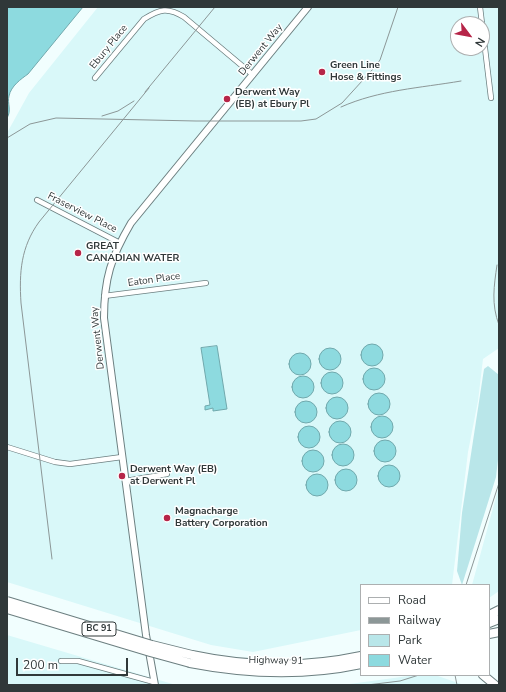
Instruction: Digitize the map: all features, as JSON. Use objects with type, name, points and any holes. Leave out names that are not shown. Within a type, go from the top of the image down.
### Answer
[{"type":"highway","name":"BC 91","points":[[7,601],[152,644],[191,659]]},
{"type":"highway","name":"BC 91","points":[[7,609],[150,652],[191,659]]},
{"type":"highway","points":[[490,615],[499,610]]},
{"type":"highway","points":[[490,624],[499,619]]},
{"type":"highway","points":[[329,666],[360,653]]},
{"type":"highway","name":"BC 91","points":[[329,666],[360,656]]},
{"type":"highway","name":"Highway 91","points":[[191,659],[218,668],[260,672],[287,672],[329,666],[360,664]]},
{"type":"highway","points":[[329,666],[360,670]]},
{"type":"highway","points":[[484,676],[495,685]]},
{"type":"street","name":"Derwent Way","points":[[154,684],[125,481],[104,318],[104,296],[109,271],[120,243],[132,223],[308,7]]},
{"type":"street","points":[[480,7],[491,98]]},
{"type":"street","name":"Ebury Place","points":[[95,78],[144,18],[155,12],[166,10],[176,12],[184,17],[253,75]]},
{"type":"street","name":"Fraserview Place","points":[[37,200],[120,243]]},
{"type":"street","name":"Eaton Place","points":[[104,296],[206,282]]},
{"type":"street","points":[[7,447],[55,462],[70,464],[122,457]]},
{"type":"street","points":[[125,481],[167,474]]},
{"type":"street","points":[[61,661],[78,661],[154,684]]},
{"type":"shaded area","points":[[98,7],[499,7],[499,348],[483,359],[478,401],[468,452],[452,584],[360,584],[360,630],[253,652],[211,645],[7,582],[7,133],[29,93]]},
{"type":"shaded area","points":[[499,486],[499,591],[490,597],[490,584],[472,584]]},
{"type":"shaded area","points":[[7,635],[176,685],[7,685]]},
{"type":"shaded area","points":[[409,676],[438,676],[464,685],[342,685]]},
{"type":"green space","points":[[488,366],[499,375],[499,451],[496,477],[462,584],[457,571],[462,513],[484,369]]},
{"type":"water","points":[[7,7],[83,7],[28,74],[12,89],[10,92],[9,113],[7,118]]},
{"type":"water","points":[[372,344],[380,347],[383,355],[380,363],[372,366],[364,363],[361,355],[364,347]]},
{"type":"water","points":[[217,346],[227,409],[213,411],[213,408],[205,410],[205,406],[210,405],[201,348]]},
{"type":"water","points":[[330,348],[338,351],[341,359],[338,367],[330,370],[322,367],[319,359],[322,351]]},
{"type":"water","points":[[300,353],[308,356],[311,364],[308,372],[300,375],[292,372],[289,364],[292,356]]},
{"type":"water","points":[[374,368],[382,371],[385,379],[382,387],[374,390],[366,387],[363,379],[366,371]]},
{"type":"water","points":[[332,372],[340,375],[343,383],[340,391],[332,394],[324,391],[321,383],[324,375]]},
{"type":"water","points":[[303,376],[311,379],[314,387],[311,395],[303,398],[295,395],[292,387],[295,379]]},
{"type":"water","points":[[379,393],[387,396],[390,404],[387,412],[379,415],[371,412],[368,404],[371,396]]},
{"type":"water","points":[[337,397],[345,400],[348,408],[345,416],[337,419],[329,416],[326,408],[329,400]]},
{"type":"water","points":[[306,401],[314,404],[317,412],[314,420],[306,423],[298,420],[295,412],[298,404]]},
{"type":"water","points":[[382,416],[390,419],[393,427],[390,435],[382,438],[374,435],[371,427],[374,419]]},
{"type":"water","points":[[340,421],[348,424],[351,432],[348,440],[340,443],[332,440],[329,432],[332,424]]},
{"type":"water","points":[[309,426],[317,429],[320,437],[317,445],[309,448],[301,445],[298,437],[301,429]]},
{"type":"water","points":[[381,440],[389,440],[396,447],[396,455],[389,462],[381,462],[374,455],[374,447]]},
{"type":"water","points":[[339,444],[347,444],[354,451],[354,459],[347,466],[339,466],[332,459],[332,451]]},
{"type":"water","points":[[313,450],[321,453],[324,461],[321,469],[313,472],[305,469],[302,461],[305,453]]},
{"type":"water","points":[[389,465],[397,468],[400,476],[397,484],[389,487],[381,484],[378,476],[381,468]]},
{"type":"water","points":[[346,469],[354,472],[357,480],[354,488],[346,491],[338,488],[335,480],[338,472]]},
{"type":"water","points":[[317,474],[325,477],[328,485],[325,493],[317,496],[309,493],[306,485],[309,477]]},
{"type":"railway","points":[[145,92],[215,7]]},
{"type":"railway","points":[[7,138],[30,124],[56,118],[196,121],[301,121],[316,119],[342,103],[380,60],[398,7]]},
{"type":"railway","points":[[341,107],[355,101],[385,93],[461,81]]},
{"type":"railway","points":[[52,559],[21,303],[20,281],[22,260],[28,241],[39,222],[149,88]]},
{"type":"railway","points":[[102,116],[118,111],[134,101]]},
{"type":"railway","points":[[497,265],[494,302],[496,317],[499,325]]},
{"type":"railway","points":[[466,584],[499,483]]},
{"type":"railway","points":[[367,685],[400,681],[416,676]]},
{"type":"railway","points":[[455,676],[457,685]]},
{"type":"place","name":"Green Line Hose & Fittings","points":[[322,72]]},
{"type":"place","name":"Derwent Way (EB) at Ebury Pl","points":[[227,99]]},
{"type":"place","name":"GREAT CANADIAN WATER","points":[[78,253]]},
{"type":"place","name":"Derwent Way (EB) at Derwent Pl","points":[[122,476]]},
{"type":"place","name":"Magnacharge Battery Corporation","points":[[167,518]]}]
